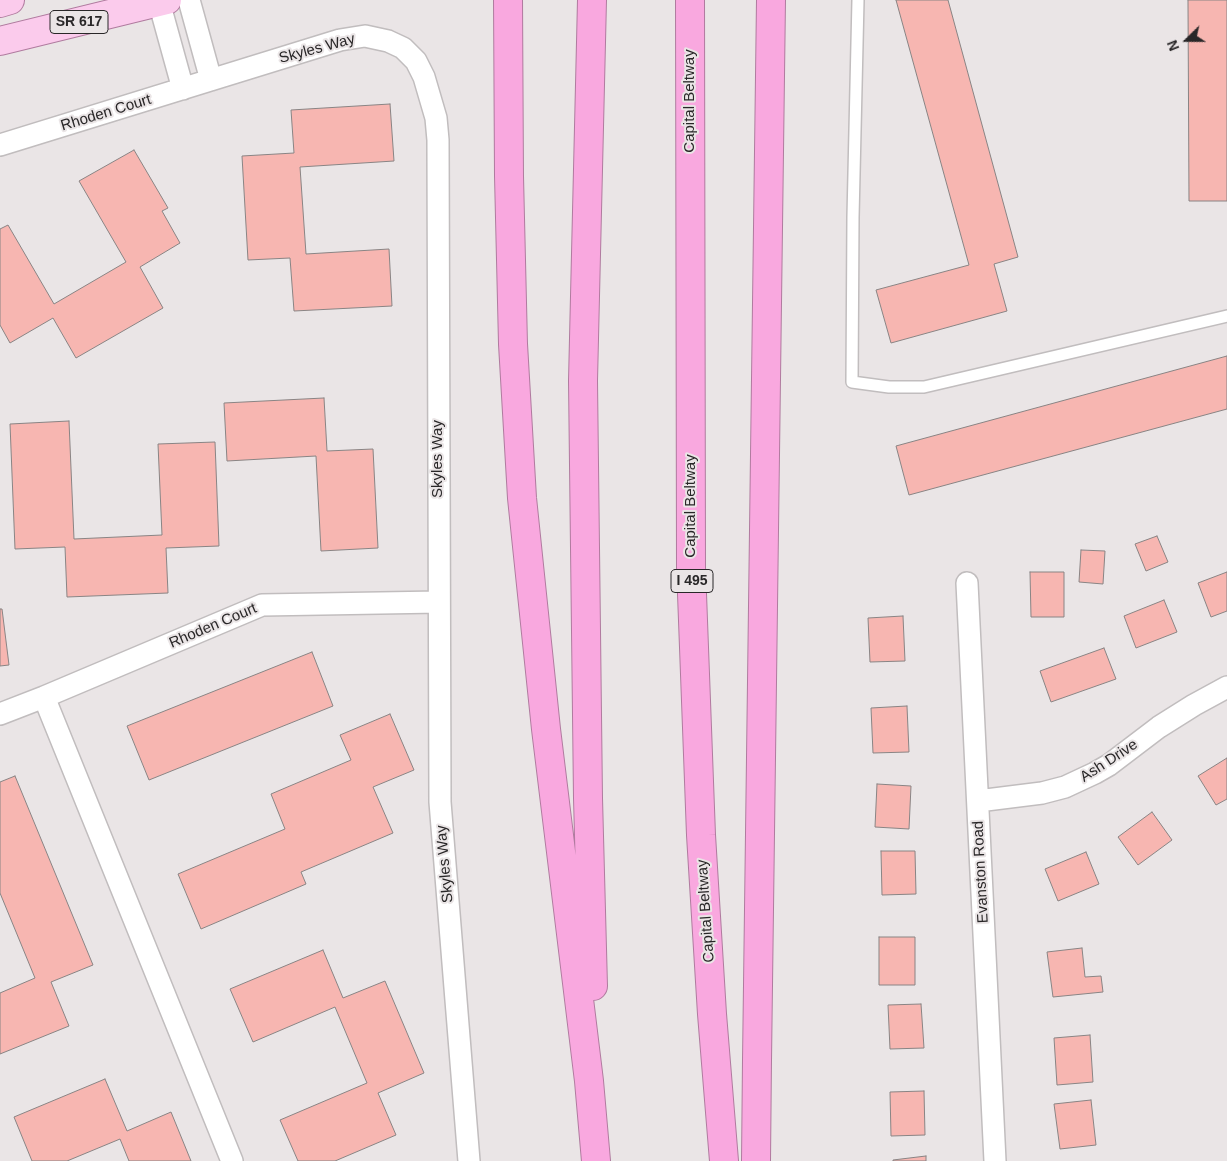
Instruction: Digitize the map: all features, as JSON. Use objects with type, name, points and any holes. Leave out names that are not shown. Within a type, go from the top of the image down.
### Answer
[{"type":"highway","points":[[508,0],[509,176],[513,344],[522,498],[546,729],[589,1080],[597,1161]]},
{"type":"highway","points":[[592,0],[583,381],[588,798],[597,1161]]},
{"type":"highway","name":"Capital Beltway","points":[[690,0],[691,567],[701,835],[712,1014],[724,1161]]},
{"type":"highway","points":[[756,1161],[772,0]]},
{"type":"main road","points":[[0,3],[10,0]]},
{"type":"main road","name":"SR 617","points":[[0,40],[162,1]]},
{"type":"street","points":[[189,0],[211,80]]},
{"type":"street","points":[[162,1],[183,89]]},
{"type":"street","name":"Skyles Way","points":[[211,80],[340,40],[365,36],[388,41],[402,48],[416,61],[424,77],[436,118],[438,140],[440,802],[469,1161]]},
{"type":"street","name":"Rhoden Court","points":[[0,145],[211,80]]},
{"type":"street","name":"Evanston Road","points":[[967,583],[995,1161]]},
{"type":"street","name":"Rhoden Court","points":[[0,714],[262,605],[438,602]]},
{"type":"street","name":"Ash Drive","points":[[978,801],[1042,793],[1072,784],[1095,773],[1158,727],[1227,687]]},
{"type":"street","points":[[44,697],[232,1161]]},
{"type":"lane","points":[[858,0],[853,217],[852,382],[889,387],[924,387],[1227,316]]},
{"type":"building","points":[[896,0],[948,0],[1018,257],[994,264],[1007,311],[891,343],[876,290],[969,265]]},
{"type":"building","points":[[1188,0],[1227,0],[1227,201],[1189,201]]},
{"type":"building","points":[[390,104],[394,161],[300,167],[306,254],[389,249],[392,306],[294,311],[290,258],[248,260],[242,156],[294,153],[291,110]]},
{"type":"building","points":[[134,150],[168,208],[162,211],[180,243],[140,267],[163,308],[76,358],[53,318],[10,343],[0,325],[0,229],[8,225],[54,304],[126,262],[79,181]]},
{"type":"building","points":[[1227,356],[1227,409],[909,495],[896,446]]},
{"type":"building","points":[[324,398],[327,451],[373,449],[378,548],[321,551],[316,456],[227,461],[224,403]]},
{"type":"building","points":[[69,421],[74,539],[162,535],[158,444],[215,442],[219,546],[166,548],[168,593],[67,597],[65,547],[15,549],[10,424]]},
{"type":"building","points":[[1157,536],[1168,562],[1146,571],[1135,544]]},
{"type":"building","points":[[1081,550],[1105,551],[1103,584],[1079,582]]},
{"type":"building","points":[[1030,572],[1064,572],[1064,617],[1031,617]]},
{"type":"building","points":[[1227,572],[1227,611],[1211,617],[1198,583]]},
{"type":"building","points":[[1164,600],[1177,632],[1136,648],[1124,616]]},
{"type":"building","points":[[0,609],[2,609],[9,665],[0,666]]},
{"type":"building","points":[[903,616],[905,661],[870,662],[868,618]]},
{"type":"building","points":[[1104,648],[1116,679],[1051,702],[1040,671]]},
{"type":"building","points":[[312,652],[333,706],[149,780],[127,726]]},
{"type":"building","points":[[907,706],[909,752],[873,753],[871,708]]},
{"type":"building","points":[[390,714],[414,770],[373,787],[393,833],[301,872],[306,884],[201,929],[178,874],[285,829],[271,794],[351,760],[340,735]]},
{"type":"building","points":[[1227,758],[1227,799],[1216,805],[1198,776]]},
{"type":"building","points":[[15,776],[93,965],[51,982],[69,1026],[0,1054],[0,993],[35,978],[0,893],[0,782]]},
{"type":"building","points":[[877,784],[911,786],[909,829],[875,827]]},
{"type":"building","points":[[1152,812],[1172,840],[1138,865],[1118,837]]},
{"type":"building","points":[[881,851],[915,851],[916,894],[882,895]]},
{"type":"building","points":[[1086,852],[1099,884],[1058,901],[1045,869]]},
{"type":"building","points":[[879,937],[915,937],[915,985],[879,985]]},
{"type":"building","points":[[1082,948],[1085,977],[1101,976],[1103,992],[1053,997],[1047,952]]},
{"type":"building","points":[[323,950],[343,998],[385,981],[424,1073],[378,1093],[396,1135],[335,1161],[298,1161],[280,1120],[367,1083],[335,1007],[253,1042],[230,989]]},
{"type":"building","points":[[921,1004],[924,1048],[890,1049],[888,1005]]},
{"type":"building","points":[[1090,1035],[1093,1082],[1057,1085],[1054,1038]]},
{"type":"building","points":[[105,1079],[127,1131],[171,1112],[191,1161],[129,1161],[120,1139],[67,1161],[32,1161],[14,1117]]},
{"type":"building","points":[[924,1091],[925,1135],[891,1136],[890,1092]]},
{"type":"building","points":[[1091,1100],[1096,1145],[1060,1149],[1054,1104]]},
{"type":"building","points":[[926,1156],[926,1161],[893,1161],[893,1160]]}]
